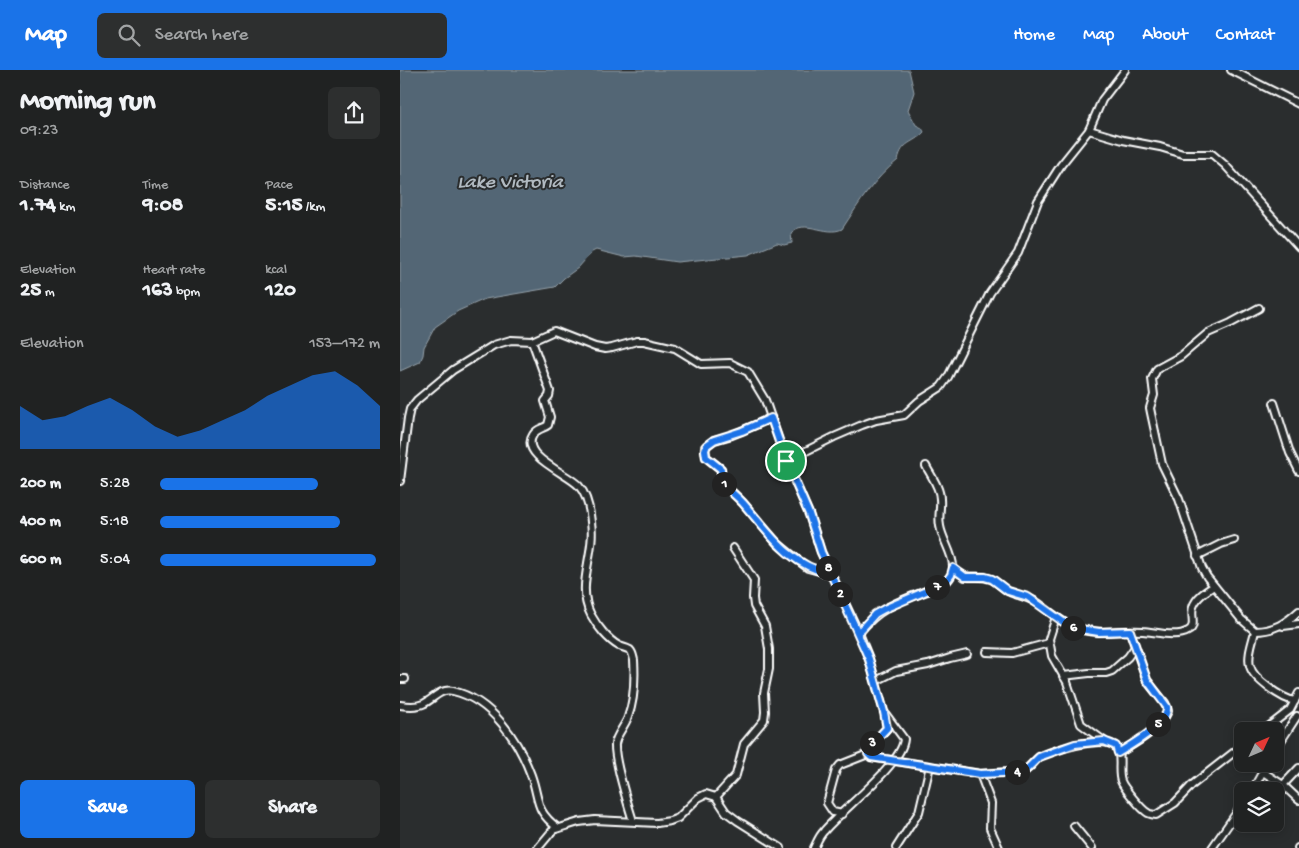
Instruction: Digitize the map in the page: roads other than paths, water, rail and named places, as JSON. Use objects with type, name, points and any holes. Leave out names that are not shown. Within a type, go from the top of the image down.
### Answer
[{"type":"street","points":[[786,461],[862,425],[886,418],[900,417],[919,401],[941,387],[948,377],[990,293],[1014,261],[1038,201],[1061,165],[1089,130],[1102,100],[1125,70]]},
{"type":"street","points":[[1231,70],[1299,104]]},
{"type":"street","points":[[1089,130],[1123,140],[1160,146],[1183,154],[1212,154],[1225,165],[1299,246]]},
{"type":"street","points":[[1259,308],[1208,333],[1181,356],[1157,369],[1153,375],[1154,395],[1150,408],[1162,464],[1179,499],[1202,568],[1214,586],[1241,619],[1255,631],[1299,624]]},
{"type":"street","points":[[400,481],[408,418],[410,409],[416,400],[454,370],[494,345],[517,339],[532,341],[554,331],[604,349],[641,341],[675,348],[701,364],[725,363],[736,365],[748,372],[765,400],[821,552],[858,633],[876,681],[887,728],[869,747],[868,754]]},
{"type":"street","points":[[532,341],[550,391],[545,403],[550,417],[548,425],[535,431],[530,442],[532,449],[548,465],[574,481],[585,497],[591,522],[592,537],[585,576],[587,604],[598,626],[615,643],[630,650],[634,659],[629,715],[615,742],[633,822]]},
{"type":"street","points":[[1274,403],[1290,453],[1299,471]]},
{"type":"street","points":[[771,418],[710,443],[705,447],[706,457],[721,469],[724,484],[786,552],[808,568],[831,574]]},
{"type":"street","points":[[858,633],[875,614],[945,583],[951,575],[953,568],[950,549],[940,529],[940,494],[926,466]]},
{"type":"street","points":[[1197,556],[1234,540]]},
{"type":"street","points":[[716,798],[736,775],[744,744],[764,720],[764,693],[768,669],[769,649],[763,621],[754,606],[754,580],[733,548]]},
{"type":"street","points":[[953,568],[965,577],[992,579],[1008,591],[1028,597],[1066,624],[1083,630],[1099,632],[1130,631],[1180,634],[1188,632],[1192,629],[1192,609],[1194,604],[1204,592],[1214,586]]},
{"type":"street","points":[[1279,627],[1299,611]]},
{"type":"street","points":[[1056,617],[1050,631],[1049,643],[1052,656],[1070,688],[1081,724],[1104,741],[1116,746],[1121,783],[1148,814],[1156,815],[1175,804],[1192,785],[1234,752]]},
{"type":"street","points":[[1118,753],[1146,736],[1168,711],[1165,703],[1151,688],[1147,680],[1130,631]]},
{"type":"street","points":[[1255,631],[1249,664],[1252,672],[1276,693],[1288,700],[1295,701]]},
{"type":"street","points":[[987,652],[1012,653],[1049,643]]},
{"type":"street","points":[[1064,676],[1112,671],[1128,657],[1135,647]]},
{"type":"street","points":[[876,681],[896,671],[928,665],[967,654]]},
{"type":"street","points":[[400,705],[418,706],[438,693],[447,690],[460,693],[486,708],[501,722],[520,751],[531,775],[541,811],[558,828]]},
{"type":"street","points":[[1274,722],[1290,710],[1299,693]]},
{"type":"street","points":[[1284,737],[1298,717],[1290,710]]},
{"type":"street","points":[[814,848],[825,830],[894,760],[904,745],[904,739],[884,712]]},
{"type":"street","points":[[842,814],[833,812],[827,803],[836,770],[843,763],[868,754],[878,758],[980,774],[1024,772],[1039,757],[1069,746],[1104,741]]},
{"type":"street","points":[[896,848],[919,812],[930,766]]},
{"type":"street","points":[[1284,784],[1299,768]]},
{"type":"street","points":[[1257,782],[1263,772],[1278,782]]},
{"type":"street","points":[[980,774],[991,803],[990,828],[999,848]]},
{"type":"street","points":[[1284,786],[1299,800]]},
{"type":"street","points":[[538,848],[549,834],[558,828],[587,820],[657,823],[670,821],[684,813],[703,794],[709,794],[716,798],[733,818],[781,848]]},
{"type":"street","points":[[618,821],[629,808]]},
{"type":"street","points":[[1212,848],[1234,816]]},
{"type":"street","points":[[1074,826],[1092,848]]},
{"type":"water","name":"Lake Victoria","points":[[400,70],[909,70],[914,92],[908,110],[916,125],[922,128],[924,132],[902,149],[898,160],[874,184],[842,229],[829,231],[802,227],[791,233],[792,243],[784,245],[777,243],[748,255],[677,262],[636,256],[624,257],[596,250],[555,287],[485,299],[458,311],[435,327],[424,347],[420,362],[400,371]]}]
